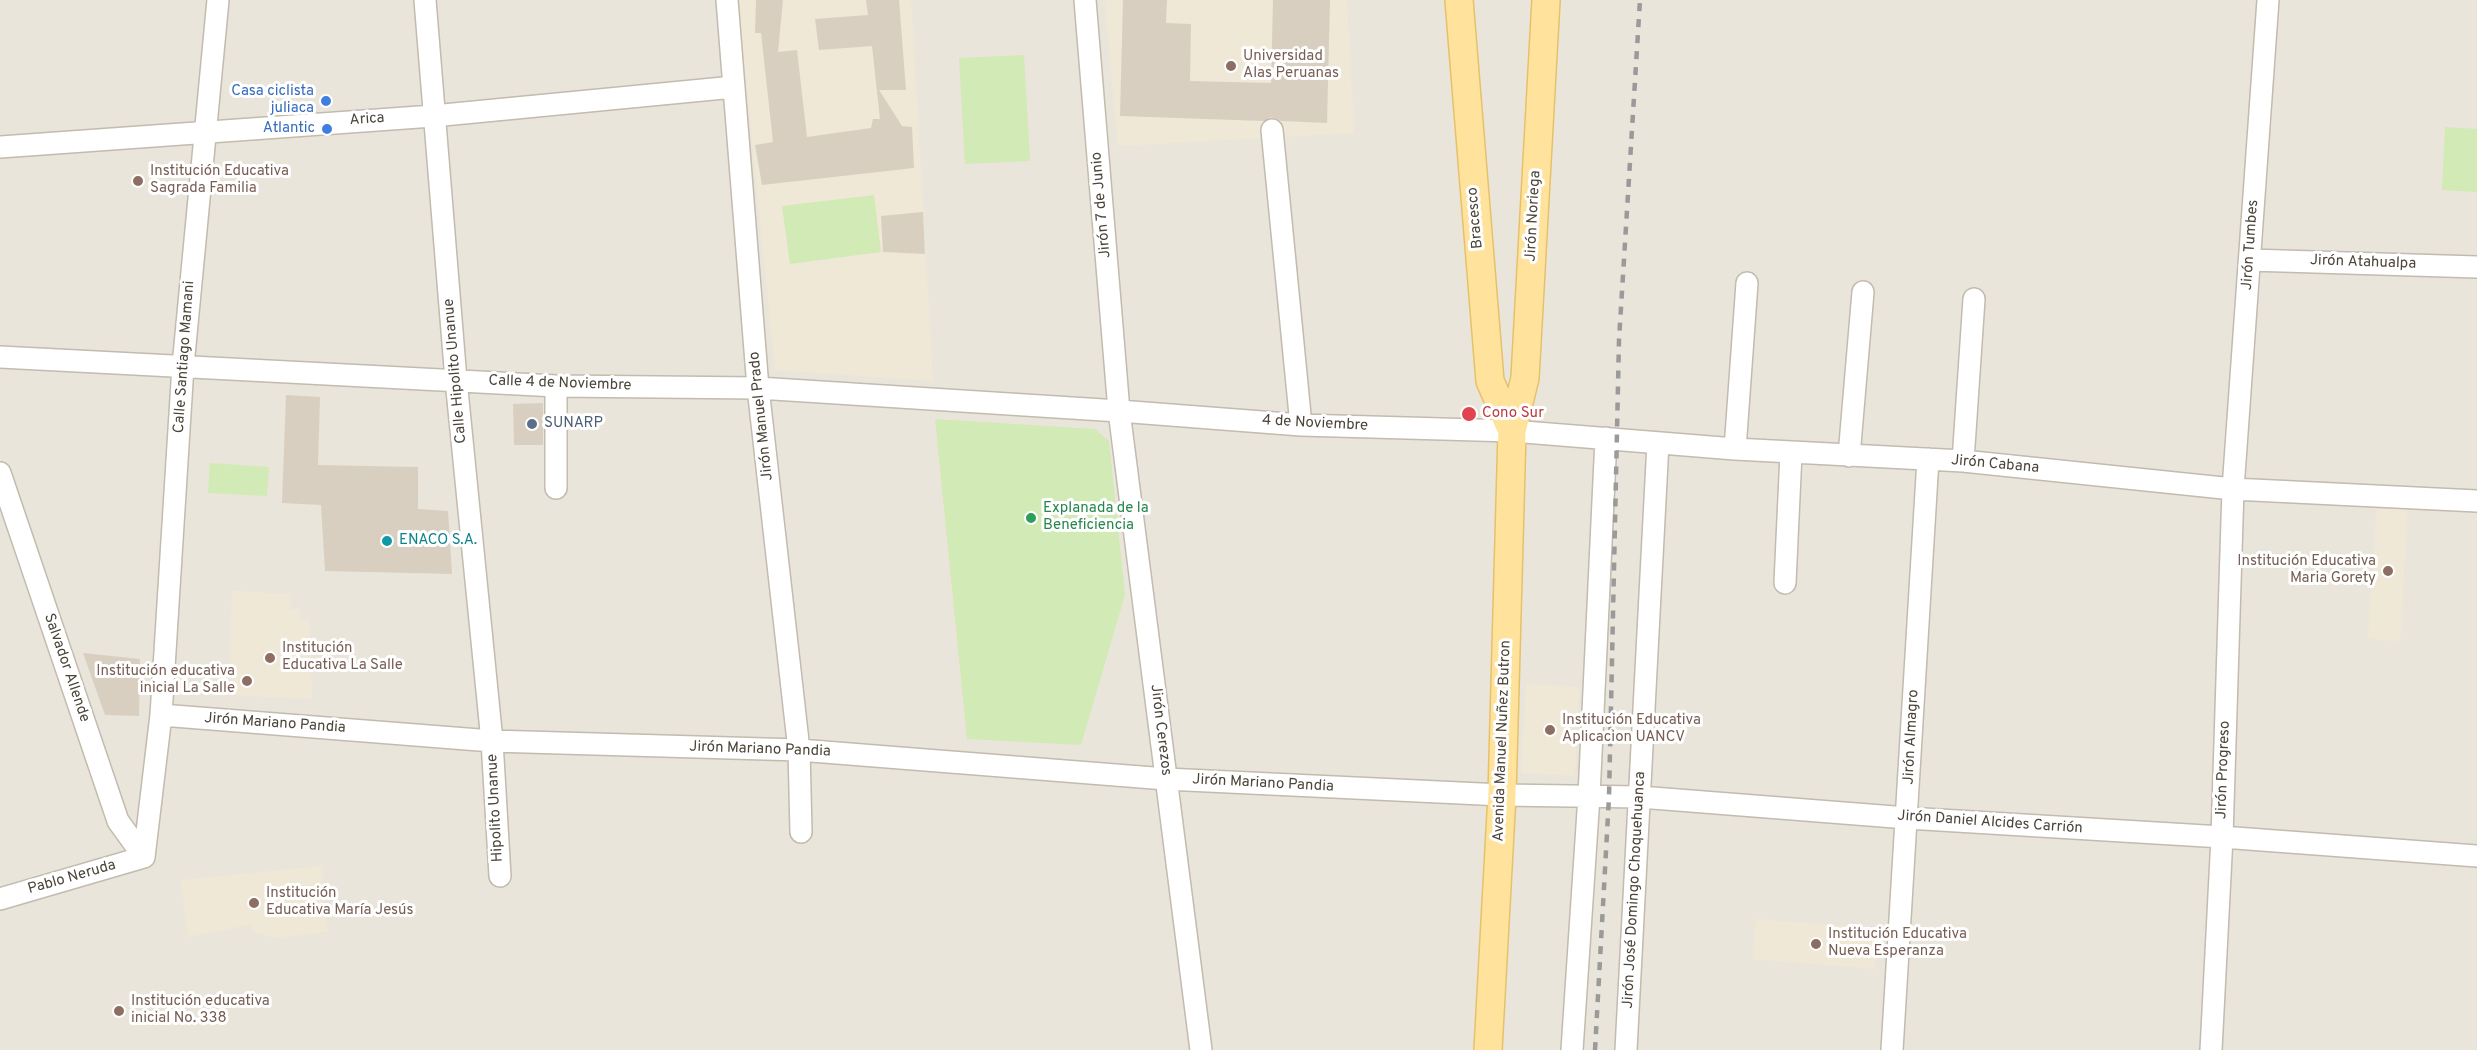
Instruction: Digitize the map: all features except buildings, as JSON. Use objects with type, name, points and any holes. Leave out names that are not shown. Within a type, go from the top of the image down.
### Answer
[{"type":"main road","name":"Bracesco","points":[[1459,0],[1490,381],[1512,431]]},
{"type":"main road","name":"Jirón Noriega","points":[[1512,431],[1525,378],[1546,0]]},
{"type":"main road","name":"Avenida Manuel Nuñez Butron","points":[[1488,1050],[1502,795],[1512,431]]},
{"type":"street","name":"Calle Santiago Mamani","points":[[161,715],[183,366],[218,0]]},
{"type":"street","name":"Calle Hipolito Unanue","points":[[425,0],[456,380],[492,741]]},
{"type":"street","name":"Jirón Manuel Prado","points":[[727,0],[758,388],[799,750],[801,832]]},
{"type":"street","name":"Jirón 7 de Junio","points":[[1085,0],[1119,411]]},
{"type":"street","name":"Jirón Tumbes","points":[[2233,489],[2268,0]]},
{"type":"street","name":"Arica","points":[[0,147],[433,116],[734,87]]},
{"type":"street","points":[[1272,130],[1301,425]]},
{"type":"street","name":"Jirón Atahualpa","points":[[2250,260],[2477,267]]},
{"type":"street","points":[[1734,449],[1747,283]]},
{"type":"street","points":[[1849,456],[1863,292]]},
{"type":"street","points":[[1963,461],[1974,299]]},
{"type":"street","name":"Calle 4 de Noviembre","points":[[0,357],[556,386],[758,388],[1119,411]]},
{"type":"street","points":[[556,386],[556,488]]},
{"type":"street","name":"4 de Noviembre","points":[[1119,411],[1301,425],[1512,431]]},
{"type":"street","name":"Jirón Cerezos","points":[[1119,411],[1201,1050]]},
{"type":"street","name":"Jirón Cabana","points":[[1512,431],[1791,453],[1963,461],[2233,489],[2477,501]]},
{"type":"street","points":[[1572,1050],[1589,796],[1606,438]]},
{"type":"street","name":"Jirón José Domingo Choquehuanca","points":[[1626,1050],[1658,443]]},
{"type":"street","points":[[1785,583],[1791,453]]},
{"type":"street","name":"Jirón Almagro","points":[[1892,1050],[1928,459]]},
{"type":"street","name":"Salvador Allende","points":[[0,473],[118,821],[144,857]]},
{"type":"street","name":"Jirón Progreso","points":[[2211,1050],[2222,837],[2233,489]]},
{"type":"street","points":[[144,857],[161,715]]},
{"type":"street","name":"Jirón Mariano Pandia","points":[[161,715],[492,741],[799,750],[1166,779],[1502,795]]},
{"type":"street","name":"Hipolito Unanue","points":[[492,741],[500,876]]},
{"type":"street","name":"Jirón Daniel Alcides Carrión","points":[[1502,795],[1640,797],[1907,818],[2222,837],[2477,856]]},
{"type":"street","name":"Pablo Neruda","points":[[0,899],[144,857]]},
{"type":"shaded area","points":[[0,0],[2477,0],[2477,1050],[0,1050]]},
{"type":"shaded area","points":[[738,0],[911,0],[933,381],[775,370]]},
{"type":"shaded area","name":"Universidad Alas Peruanas","points":[[1105,0],[1347,0],[1354,133],[1118,146]]},
{"type":"shaded area","name":"Institución Educativa Maria Gorety","points":[[2377,502],[2408,504],[2400,641],[2368,639]]},
{"type":"shaded area","name":"Institución Educativa La Salle","points":[[232,591],[290,594],[290,609],[300,609],[300,620],[309,620],[312,699],[229,695]]},
{"type":"shaded area","name":"Institución Educativa Aplicacion UANCV","points":[[1526,684],[1579,687],[1575,776],[1521,773]]},
{"type":"shaded area","name":"Institución Educativa María Jesús","points":[[321,866],[328,932],[275,938],[257,933],[248,925],[188,937],[181,880]]},
{"type":"shaded area","name":"Institución Educativa Nueva Esperanza","points":[[1756,919],[1879,929],[1875,969],[1753,959]]},
{"type":"green space","points":[[1024,55],[1030,161],[965,164],[959,58]]},
{"type":"green space","points":[[2445,127],[2477,129],[2477,192],[2442,190]]},
{"type":"green space","points":[[874,195],[881,252],[790,264],[782,206]]},
{"type":"green space","name":"Explanada de la Beneficiencia","points":[[935,419],[1095,429],[1109,441],[1125,595],[1081,745],[967,739]]},
{"type":"green space","points":[[210,463],[269,467],[267,496],[208,493]]},
{"type":"railway","points":[[1595,1050],[1609,797],[1619,340],[1640,0]]},
{"type":"place","name":"Universidad Alas Peruanas","points":[[1231,66]]},
{"type":"place","name":"Casa ciclista juliaca","points":[[326,101]]},
{"type":"place","name":"Atlantic","points":[[327,129]]},
{"type":"place","name":"Institución Educativa Sagrada Familia","points":[[138,181]]},
{"type":"place","name":"Cono Sur","points":[[1469,414]]},
{"type":"place","name":"SUNARP","points":[[532,424]]},
{"type":"place","name":"Explanada de la Beneficiencia","points":[[1031,518]]},
{"type":"place","name":"ENACO S.A.","points":[[387,541]]},
{"type":"place","name":"Institución Educativa Maria Gorety","points":[[2388,571]]},
{"type":"place","name":"Institución Educativa La Salle","points":[[270,658]]},
{"type":"place","name":"Institución educativa inicial La Salle","points":[[247,681]]},
{"type":"place","name":"Institución Educativa Aplicacion UANCV","points":[[1550,730]]},
{"type":"place","name":"Institución Educativa María Jesús","points":[[254,903]]},
{"type":"place","name":"Institución Educativa Nueva Esperanza","points":[[1816,944]]},
{"type":"place","name":"Institución educativa inicial No. 338","points":[[119,1011]]}]
